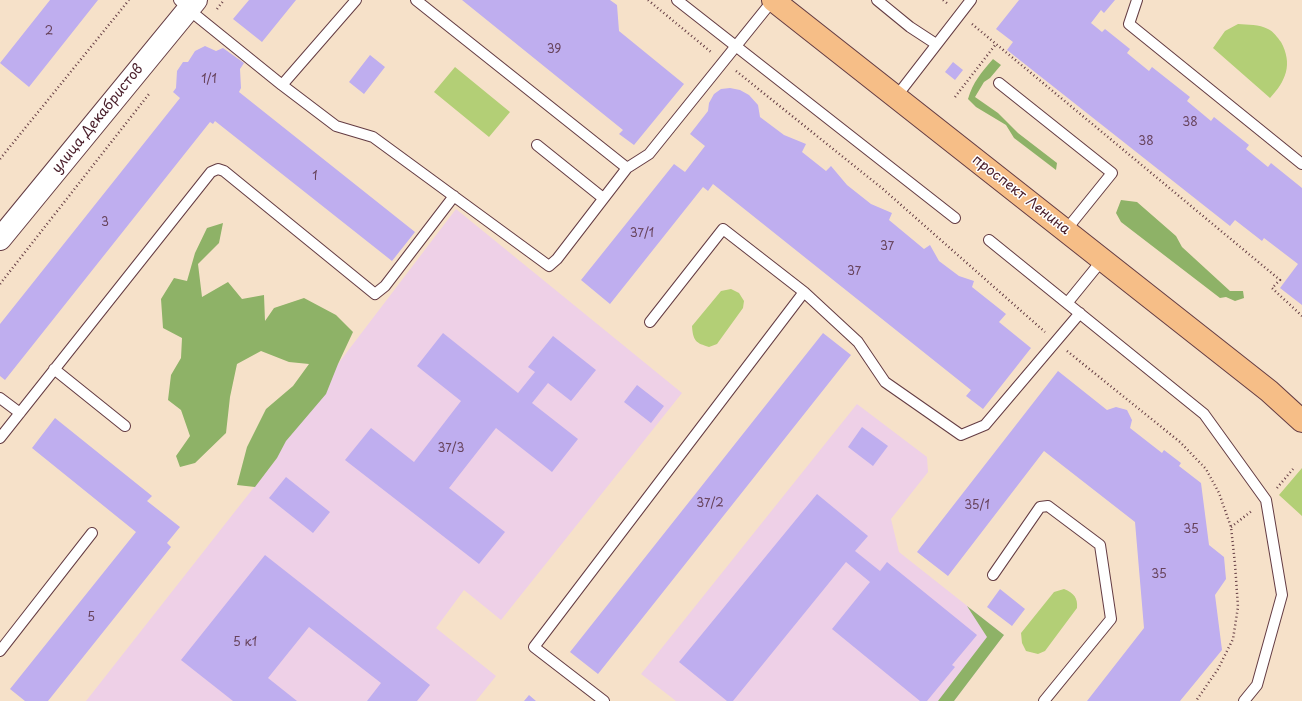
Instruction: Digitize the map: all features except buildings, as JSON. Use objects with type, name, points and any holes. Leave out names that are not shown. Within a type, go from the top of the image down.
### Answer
[{"type":"main road","name":"проспект Ленина","points":[[773,0],[1269,391],[1302,421]]},
{"type":"main road","name":"проспект Ленина","points":[[1269,391],[1302,412]]},
{"type":"street","name":"улица Декабристов","points":[[0,239],[188,3]]},
{"type":"lane","points":[[282,85],[356,0]]},
{"type":"lane","points":[[416,0],[627,168]]},
{"type":"lane","points":[[677,0],[955,218]]},
{"type":"lane","points":[[188,3],[205,23],[336,126],[373,137],[549,266],[558,259],[627,168],[649,154],[773,0]]},
{"type":"lane","points":[[877,0],[910,27],[936,44]]},
{"type":"lane","points":[[896,97],[971,0]]},
{"type":"lane","points":[[1136,0],[1129,24],[1302,164]]},
{"type":"lane","points":[[999,83],[1112,173],[1066,230]]},
{"type":"lane","points":[[537,145],[603,198]]},
{"type":"lane","points":[[0,438],[211,172],[218,169],[224,171],[375,294],[385,286],[454,196]]},
{"type":"lane","points":[[650,322],[723,229],[804,292],[858,342],[885,382],[961,434],[985,425],[1057,342],[1080,313]]},
{"type":"lane","points":[[989,240],[1068,302],[1204,414],[1266,500],[1282,595],[1257,685],[1244,701]]},
{"type":"lane","points":[[1068,302],[1103,259]]},
{"type":"lane","points":[[604,701],[534,647],[804,292]]},
{"type":"lane","points":[[54,370],[125,426]]},
{"type":"lane","points":[[0,398],[20,412]]},
{"type":"lane","points":[[993,575],[1040,507],[1048,506],[1100,545],[1111,619],[1044,701]]},
{"type":"lane","points":[[0,651],[92,533]]},
{"type":"path","points":[[0,159],[129,0]]},
{"type":"path","points":[[205,23],[224,0]]},
{"type":"path","points":[[648,0],[883,189],[1057,342],[1180,442],[1206,469],[1219,493],[1231,527],[1238,607],[1233,639],[1218,669],[1197,700]]},
{"type":"path","points":[[960,14],[1280,280],[1272,288],[1302,316]]},
{"type":"path","points":[[955,97],[996,44]]},
{"type":"path","points":[[0,284],[152,92]]},
{"type":"shaded area","points":[[456,209],[682,393],[501,620],[464,590],[436,628],[496,676],[476,701],[86,701],[277,458],[270,453]]},
{"type":"shaded area","points":[[857,404],[927,457],[928,472],[891,519],[899,552],[1004,635],[954,701],[676,701],[641,674]]},
{"type":"green space","points":[[1238,24],[1265,27],[1275,35],[1285,50],[1287,65],[1284,79],[1276,92],[1270,98],[1213,48],[1225,31]]},
{"type":"green space","points":[[993,59],[1001,65],[990,78],[984,82],[975,97],[998,113],[1018,133],[1057,163],[1056,170],[1014,138],[1006,125],[976,107],[968,99],[981,73]]},
{"type":"green space","points":[[455,67],[510,112],[489,137],[434,92]]},
{"type":"green space","points":[[1121,200],[1137,202],[1176,236],[1182,247],[1230,291],[1243,291],[1244,298],[1235,301],[1226,297],[1220,298],[1121,222],[1116,213]]},
{"type":"green space","points":[[223,223],[219,243],[198,264],[202,297],[228,282],[242,299],[264,295],[265,321],[274,308],[304,298],[336,315],[353,332],[326,394],[286,441],[277,458],[255,487],[237,485],[247,447],[266,409],[293,386],[309,364],[289,362],[261,351],[237,364],[230,397],[226,433],[195,463],[180,467],[176,456],[190,436],[181,410],[168,400],[171,375],[181,358],[182,338],[163,328],[161,299],[174,278],[187,281],[195,253],[207,228]]},
{"type":"green space","points":[[731,289],[739,293],[744,301],[743,308],[717,344],[709,347],[698,343],[694,338],[692,326],[721,291]]},
{"type":"green space","points":[[1302,468],[1302,516],[1279,495]]},
{"type":"green space","points":[[1064,589],[1075,596],[1077,608],[1045,651],[1038,654],[1026,651],[1022,643],[1021,633],[1054,592]]},
{"type":"green space","points":[[967,606],[1004,635],[954,701],[938,701],[987,637]]}]
